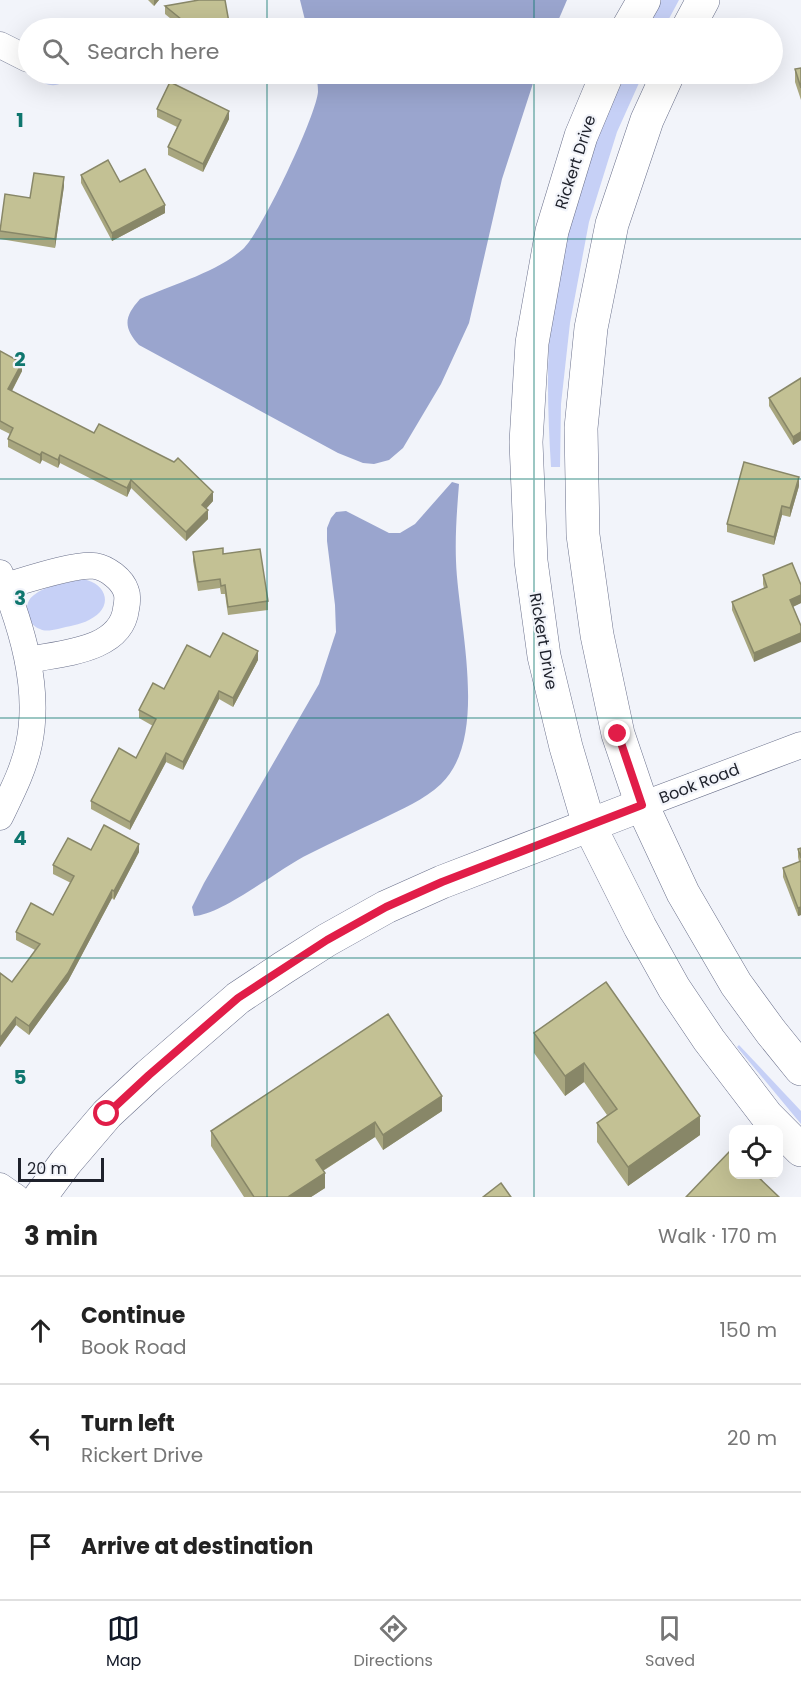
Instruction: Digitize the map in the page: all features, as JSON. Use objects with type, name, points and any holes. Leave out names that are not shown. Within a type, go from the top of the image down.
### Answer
[{"type":"street","points":[[634,18],[644,0]]},
{"type":"street","points":[[693,18],[703,0]]},
{"type":"street","points":[[0,45],[18,54]]},
{"type":"street","name":"Rickert Drive","points":[[603,84],[581,136],[552,231],[532,343],[526,442],[531,561],[544,656],[566,747],[589,825],[640,927],[674,988],[709,1040],[767,1116],[801,1150]]},
{"type":"street","points":[[663,84],[647,120],[612,224],[591,328],[581,428],[583,535],[597,635],[618,734],[642,805],[683,893],[736,984],[801,1069]]},
{"type":"street","points":[[0,817],[22,769],[29,745],[32,711],[28,660],[3,579],[81,566],[96,566],[119,579],[127,592],[125,619],[117,631],[108,639],[91,646],[28,660]]},
{"type":"street","name":"Book Road","points":[[40,1197],[107,1114],[149,1075],[238,998],[327,940],[386,907],[442,882],[801,745]]},
{"type":"street","points":[[0,1186],[16,1197]]},
{"type":"shaded area","points":[[300,0],[567,0],[559,18],[304,18]]},
{"type":"shaded area","points":[[657,0],[679,0],[669,18],[647,18]]},
{"type":"shaded area","points":[[317,84],[533,84],[502,179],[469,323],[441,384],[403,448],[389,460],[374,464],[363,463],[338,453],[139,345],[128,327],[128,317],[140,299],[220,265],[243,249],[274,199],[308,124],[318,92]]},
{"type":"shaded area","points":[[616,84],[639,84],[617,132],[589,222],[570,323],[561,404],[560,467],[551,467],[548,373],[549,335],[555,284],[569,223]]},
{"type":"shaded area","points":[[452,482],[459,484],[456,561],[468,678],[468,709],[464,738],[456,763],[441,784],[420,799],[309,854],[220,908],[194,916],[192,907],[204,883],[319,684],[336,632],[327,541],[327,528],[331,518],[336,512],[346,511],[389,533],[400,533],[415,524]]},
{"type":"shaded area","points":[[83,579],[98,586],[105,597],[105,603],[97,615],[82,623],[46,631],[31,623],[27,608],[34,595],[51,587]]},
{"type":"shaded area","points":[[739,1045],[801,1111],[801,1124],[737,1047]]},
{"type":"building","points":[[199,0],[225,0],[228,18],[180,18],[165,6]]},
{"type":"building","points":[[801,68],[801,88],[795,69]]},
{"type":"building","points":[[169,84],[174,84],[229,111],[203,164],[168,147],[181,120],[157,109]]},
{"type":"building","points":[[108,160],[120,182],[145,169],[165,205],[112,233],[81,175]]},
{"type":"building","points":[[34,173],[64,177],[55,239],[0,231],[5,194],[30,198]]},
{"type":"building","points":[[0,351],[22,363],[8,389],[94,433],[99,424],[174,462],[178,458],[213,492],[202,505],[208,510],[186,532],[131,480],[127,488],[60,455],[58,460],[42,452],[40,455],[8,439],[13,428],[0,421]]},
{"type":"building","points":[[801,378],[801,432],[793,437],[769,398]]},
{"type":"building","points":[[744,462],[799,477],[790,508],[782,506],[774,537],[727,524]]},
{"type":"building","points":[[223,548],[223,554],[260,549],[268,601],[228,607],[225,585],[221,586],[220,579],[198,582],[193,552]]},
{"type":"building","points":[[792,563],[801,585],[801,595],[790,600],[801,626],[801,633],[754,653],[732,602],[767,587],[763,575]]},
{"type":"building","points":[[223,633],[258,651],[233,698],[219,691],[183,762],[166,753],[130,822],[91,801],[119,748],[136,758],[156,719],[139,710],[153,683],[164,689],[187,645],[210,657]]},
{"type":"building","points":[[104,825],[139,844],[68,973],[29,1026],[16,1017],[0,1038],[0,973],[12,982],[40,944],[16,932],[31,903],[53,915],[74,876],[53,865],[68,838],[91,850]]},
{"type":"building","points":[[801,861],[801,907],[798,908],[783,868]]},
{"type":"building","points":[[606,982],[700,1116],[628,1167],[597,1123],[617,1109],[584,1063],[565,1076],[534,1033]]},
{"type":"building","points":[[388,1014],[442,1096],[383,1135],[375,1122],[316,1160],[325,1173],[288,1197],[254,1197],[211,1131]]},
{"type":"building","points":[[729,1152],[729,1179],[760,1179],[779,1197],[686,1197]]},
{"type":"building","points":[[501,1183],[511,1197],[483,1197]]},
{"type":"route","points":[[107,1114],[238,998],[327,940],[386,907],[442,882],[642,805],[618,734]]}]
